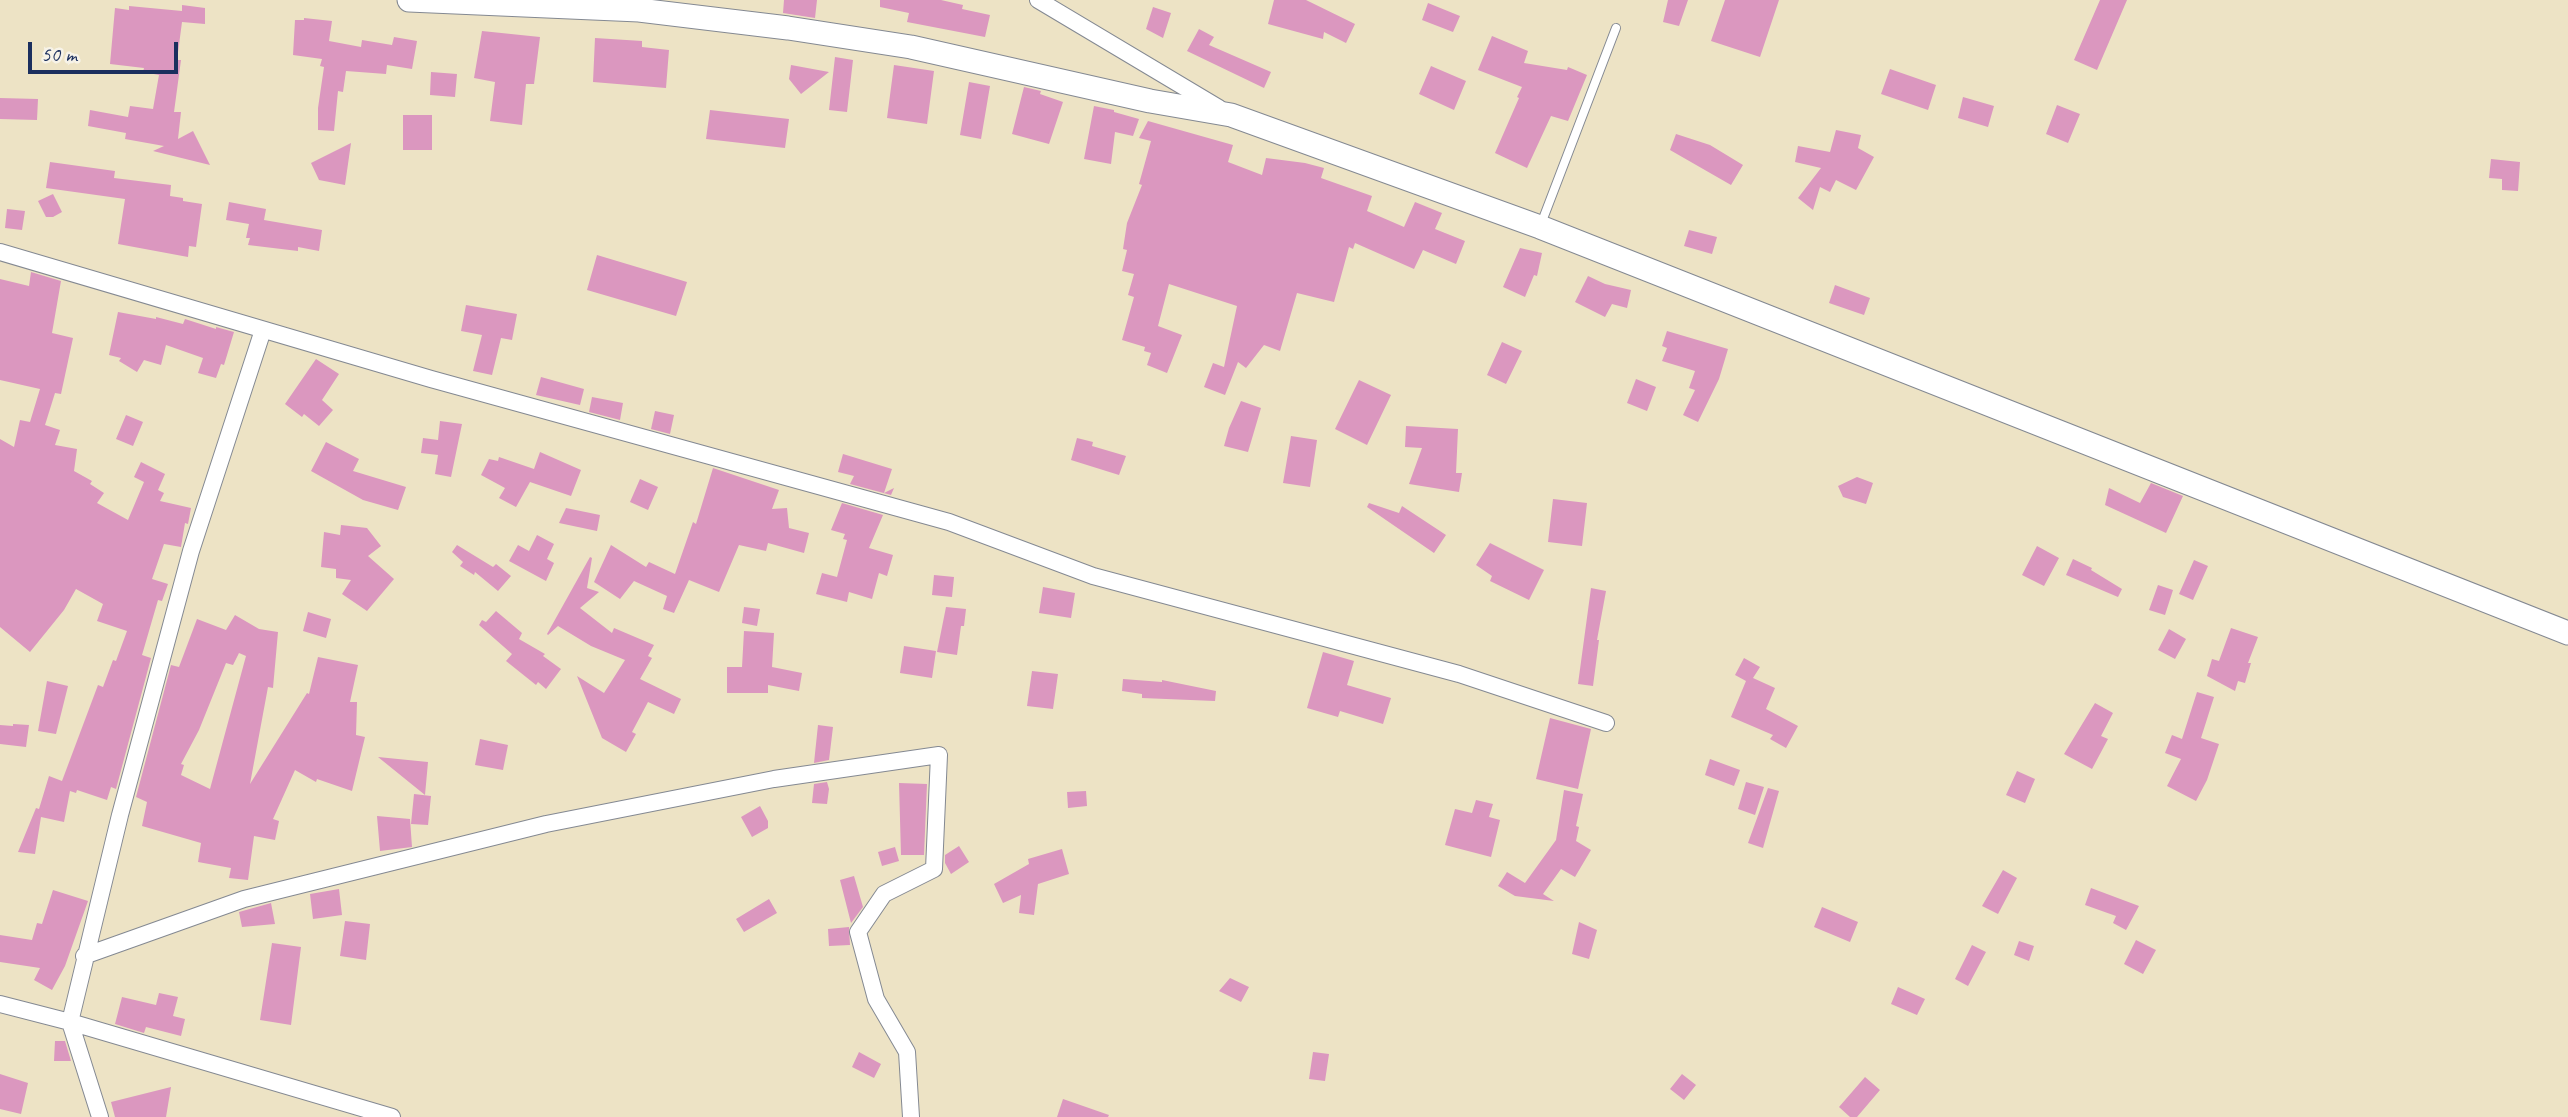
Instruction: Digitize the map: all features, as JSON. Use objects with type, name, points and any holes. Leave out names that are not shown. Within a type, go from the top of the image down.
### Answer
[{"type":"main road","points":[[409,0],[639,10],[788,28],[911,47],[1150,101],[1231,115],[1540,227],[2568,634]]},
{"type":"street","points":[[1038,0],[1231,115]]},
{"type":"street","points":[[0,253],[431,379],[949,522],[1093,576],[1459,674],[1606,723]]},
{"type":"street","points":[[100,1117],[70,1022],[84,956],[191,551],[263,330]]},
{"type":"street","points":[[84,956],[244,900],[546,824],[774,779],[939,755],[934,869],[884,894],[858,932],[876,999],[907,1052],[911,1117]]},
{"type":"street","points":[[0,1004],[392,1117]]},
{"type":"lane","points":[[1540,227],[1616,28]]},
{"type":"building","points":[[784,0],[817,0],[815,18],[783,13]]},
{"type":"building","points":[[880,0],[941,0],[963,5],[962,9],[990,15],[985,37],[907,22],[909,13],[880,7]]},
{"type":"building","points":[[1274,0],[1306,0],[1355,24],[1346,43],[1324,32],[1323,39],[1268,24]]},
{"type":"building","points":[[1668,0],[1688,0],[1679,26],[1663,22]]},
{"type":"building","points":[[1725,0],[1779,0],[1760,57],[1711,41]]},
{"type":"building","points":[[2100,0],[2127,0],[2097,70],[2074,60]]},
{"type":"building","points":[[1428,3],[1460,16],[1453,32],[1422,20]]},
{"type":"building","points":[[182,5],[205,8],[205,24],[182,22],[177,60],[181,60],[174,112],[181,112],[178,139],[193,131],[210,165],[153,151],[164,146],[125,139],[126,133],[88,126],[90,110],[128,117],[130,106],[153,109],[159,75],[143,72],[144,68],[110,64],[115,8],[129,10],[129,6],[182,11]]},
{"type":"building","points":[[1153,7],[1171,13],[1163,38],[1146,29]]},
{"type":"building","points":[[304,18],[332,21],[329,41],[361,47],[362,40],[392,45],[394,37],[417,41],[412,69],[387,65],[386,74],[346,71],[343,92],[338,91],[334,131],[318,130],[324,67],[320,66],[322,59],[293,55],[295,20]]},
{"type":"building","points":[[1199,29],[1214,37],[1209,45],[1271,72],[1264,88],[1187,51]]},
{"type":"building","points":[[482,31],[540,37],[534,84],[526,84],[522,125],[490,121],[495,82],[474,78]]},
{"type":"building","points":[[1492,36],[1528,51],[1524,63],[1567,70],[1568,67],[1587,75],[1568,121],[1551,116],[1527,168],[1495,153],[1522,87],[1478,70]]},
{"type":"building","points":[[595,38],[642,41],[642,47],[669,50],[666,88],[593,82]]},
{"type":"building","points":[[835,57],[853,60],[847,112],[829,110]]},
{"type":"building","points":[[791,65],[829,72],[801,94],[789,79]]},
{"type":"building","points":[[894,65],[934,71],[927,124],[887,118]]},
{"type":"building","points":[[1431,66],[1466,81],[1454,110],[1419,94]]},
{"type":"building","points":[[1890,69],[1936,85],[1928,110],[1881,94]]},
{"type":"building","points":[[431,72],[457,74],[455,97],[430,95]]},
{"type":"building","points":[[969,82],[990,86],[981,139],[960,135]]},
{"type":"building","points":[[1024,87],[1041,91],[1040,94],[1063,102],[1049,144],[1012,134]]},
{"type":"building","points":[[1963,97],[1994,106],[1988,127],[1958,118]]},
{"type":"building","points":[[0,98],[38,99],[37,120],[0,119]]},
{"type":"building","points":[[2057,105],[2080,114],[2068,143],[2046,134]]},
{"type":"building","points":[[1094,106],[1139,119],[1133,136],[1115,132],[1111,164],[1084,159]]},
{"type":"building","points":[[710,110],[789,119],[785,148],[706,139]]},
{"type":"building","points":[[403,115],[432,115],[432,150],[403,150]]},
{"type":"building","points":[[1148,121],[1233,145],[1228,162],[1262,175],[1266,158],[1324,168],[1321,178],[1372,196],[1367,211],[1404,227],[1415,202],[1442,213],[1435,229],[1465,241],[1456,264],[1423,250],[1414,269],[1355,243],[1353,249],[1349,247],[1334,302],[1297,293],[1280,351],[1264,345],[1246,368],[1238,362],[1225,395],[1204,387],[1213,363],[1224,367],[1237,306],[1169,284],[1158,326],[1182,335],[1167,373],[1147,365],[1151,353],[1144,351],[1145,347],[1122,340],[1134,297],[1128,295],[1134,274],[1122,271],[1127,250],[1123,249],[1127,223],[1142,185],[1139,184],[1151,141],[1139,138]]},
{"type":"building","points":[[1836,130],[1861,135],[1858,148],[1874,157],[1856,190],[1836,180],[1830,192],[1820,187],[1813,210],[1798,198],[1821,168],[1795,162],[1798,146],[1830,152]]},
{"type":"building","points":[[1676,134],[1710,145],[1743,165],[1731,185],[1670,150]]},
{"type":"building","points":[[351,143],[345,185],[319,180],[311,163]]},
{"type":"building","points":[[2491,159],[2520,162],[2518,191],[2502,190],[2502,179],[2489,178]]},
{"type":"building","points":[[50,162],[115,171],[114,178],[171,185],[170,196],[202,204],[196,247],[189,246],[188,257],[118,244],[125,199],[46,188]]},
{"type":"building","points":[[53,194],[62,212],[46,217],[38,201]]},
{"type":"building","points":[[229,202],[266,209],[264,220],[322,230],[319,251],[298,247],[298,251],[248,245],[250,238],[246,238],[249,224],[226,220]]},
{"type":"building","points":[[7,209],[25,211],[22,230],[5,228]]},
{"type":"building","points":[[1689,230],[1717,237],[1712,254],[1684,246]]},
{"type":"building","points":[[1520,248],[1542,253],[1537,276],[1534,275],[1525,297],[1503,287]]},
{"type":"building","points":[[597,255],[687,282],[676,316],[587,290]]},
{"type":"building","points":[[31,272],[61,281],[52,333],[73,338],[61,394],[55,393],[45,425],[60,430],[55,445],[77,449],[74,471],[92,481],[90,484],[104,493],[97,503],[128,520],[144,482],[134,477],[141,462],[165,474],[158,490],[164,493],[160,501],[191,508],[181,547],[164,544],[152,579],[168,584],[162,601],[158,600],[142,655],[151,658],[116,789],[111,787],[107,800],[77,790],[76,793],[70,791],[64,822],[41,817],[35,854],[18,852],[36,808],[39,809],[49,776],[62,781],[98,685],[103,687],[127,631],[97,621],[103,604],[76,589],[64,610],[30,652],[0,627],[0,439],[14,447],[20,420],[30,422],[40,389],[0,380],[0,279],[29,286]]},
{"type":"building","points":[[1588,276],[1605,284],[1631,290],[1627,308],[1612,304],[1605,317],[1575,302]]},
{"type":"building","points":[[1835,285],[1870,298],[1864,315],[1829,303]]},
{"type":"building","points":[[466,305],[517,314],[512,340],[501,338],[492,375],[473,371],[482,335],[461,331]]},
{"type":"building","points":[[118,312],[183,324],[185,319],[234,332],[224,365],[221,364],[216,378],[198,373],[203,358],[166,345],[161,365],[144,360],[137,372],[119,361],[121,358],[109,355]]},
{"type":"building","points":[[1667,331],[1728,349],[1719,379],[1698,422],[1683,415],[1695,390],[1689,388],[1695,371],[1662,361],[1667,348],[1662,346]]},
{"type":"building","points":[[1502,342],[1522,351],[1506,384],[1487,375]]},
{"type":"building","points":[[316,359],[339,374],[322,400],[333,410],[319,426],[285,404]]},
{"type":"building","points":[[541,377],[584,389],[580,405],[536,395]]},
{"type":"building","points":[[1636,379],[1656,387],[1647,411],[1627,403]]},
{"type":"building","points":[[1359,380],[1391,395],[1367,445],[1335,429]]},
{"type":"building","points":[[592,397],[623,403],[620,420],[589,412]]},
{"type":"building","points":[[1241,401],[1261,408],[1248,452],[1224,446]]},
{"type":"building","points":[[655,411],[674,415],[670,434],[651,429]]},
{"type":"building","points":[[126,415],[143,422],[133,446],[116,439]]},
{"type":"building","points":[[440,421],[462,424],[451,477],[435,474],[438,455],[421,453],[423,438],[438,440]]},
{"type":"building","points":[[1406,426],[1458,429],[1456,473],[1462,473],[1459,492],[1409,484],[1422,448],[1405,447]]},
{"type":"building","points":[[1291,436],[1317,440],[1310,487],[1283,483]]},
{"type":"building","points":[[1077,438],[1093,442],[1092,446],[1126,456],[1119,475],[1071,460]]},
{"type":"building","points":[[326,442],[359,459],[353,471],[406,487],[398,510],[363,500],[311,471]]},
{"type":"building","points":[[540,452],[581,470],[571,496],[530,482],[516,507],[499,498],[505,488],[481,475],[489,459],[498,461],[499,457],[534,469]]},
{"type":"building","points":[[843,454],[892,469],[884,493],[894,488],[891,495],[850,484],[854,476],[838,472]]},
{"type":"building","points":[[713,468],[779,490],[772,509],[787,508],[789,528],[809,533],[804,553],[768,543],[766,551],[739,545],[719,592],[689,580],[674,613],[663,609],[667,596],[634,581],[620,599],[594,582],[611,545],[646,567],[649,562],[675,574],[693,522],[696,524]]},
{"type":"building","points":[[1857,477],[1873,483],[1866,504],[1843,497],[1838,486]]},
{"type":"building","points":[[640,479],[658,487],[648,510],[630,502]]},
{"type":"building","points":[[2151,483],[2183,496],[2166,533],[2105,505],[2109,488],[2140,503]]},
{"type":"building","points":[[1553,499],[1587,503],[1582,546],[1548,542]]},
{"type":"building","points":[[842,503],[883,515],[869,548],[893,555],[887,576],[879,573],[872,599],[849,592],[847,602],[816,594],[822,573],[837,577],[847,540],[843,539],[845,534],[831,530]]},
{"type":"building","points":[[1369,503],[1399,513],[1402,506],[1446,535],[1434,553],[1367,507]]},
{"type":"building","points":[[566,508],[600,515],[597,531],[559,523]]},
{"type":"building","points":[[341,525],[367,528],[381,546],[368,556],[394,579],[367,611],[342,594],[351,580],[336,578],[336,569],[321,567],[324,532],[340,535]]},
{"type":"building","points":[[537,535],[554,544],[547,559],[554,563],[546,581],[509,561],[518,545],[529,551]]},
{"type":"building","points":[[1490,543],[1544,570],[1529,600],[1490,581],[1492,576],[1476,565]]},
{"type":"building","points":[[457,545],[493,567],[496,564],[511,576],[498,591],[475,572],[474,575],[460,566],[463,562],[452,552]]},
{"type":"building","points":[[2037,546],[2059,558],[2044,586],[2022,575]]},
{"type":"building","points":[[590,557],[587,588],[599,592],[580,608],[612,633],[614,628],[654,645],[648,656],[652,658],[640,679],[681,699],[674,714],[648,702],[632,732],[636,734],[626,752],[602,738],[577,676],[604,693],[625,660],[591,646],[558,626],[547,634]]},
{"type":"building","points":[[2073,559],[2092,568],[2091,570],[2122,589],[2118,597],[2066,575]]},
{"type":"building","points":[[2194,560],[2208,566],[2193,600],[2179,594]]},
{"type":"building","points":[[934,575],[954,577],[952,597],[932,595]]},
{"type":"building","points":[[2158,585],[2173,590],[2165,615],[2149,610]]},
{"type":"building","points":[[1043,587],[1075,593],[1071,618],[1039,613]]},
{"type":"building","points":[[1591,588],[1606,591],[1597,640],[1593,686],[1578,684]]},
{"type":"building","points":[[744,607],[760,609],[757,626],[742,623]]},
{"type":"building","points":[[946,607],[966,609],[957,655],[937,652]]},
{"type":"building","points":[[496,611],[522,633],[519,639],[545,654],[543,656],[561,669],[546,689],[538,682],[536,685],[506,661],[512,654],[479,625],[482,620],[486,622]]},
{"type":"building","points":[[308,612],[331,619],[326,638],[303,631]]},
{"type":"building","points":[[235,615],[259,629],[278,632],[273,688],[268,687],[250,784],[307,693],[309,694],[318,657],[358,665],[350,702],[357,702],[356,735],[365,737],[352,791],[317,779],[316,782],[295,770],[273,819],[279,821],[275,840],[254,836],[248,880],[229,878],[231,868],[198,862],[201,843],[142,826],[147,802],[136,797],[171,665],[179,667],[197,619],[226,630]],"holes":[[[239,653],[246,656],[210,789],[181,775],[184,765],[181,764],[199,730],[226,663],[233,665]]]},
{"type":"building","points":[[2231,628],[2258,637],[2248,663],[2251,663],[2245,683],[2238,681],[2235,691],[2207,676],[2212,659],[2219,661]]},
{"type":"building","points":[[2169,629],[2186,639],[2175,659],[2158,650]]},
{"type":"building","points":[[744,631],[774,633],[772,667],[802,673],[799,691],[768,685],[768,693],[727,693],[727,667],[742,667]]},
{"type":"building","points":[[904,646],[936,651],[932,678],[900,673]]},
{"type":"building","points":[[1323,652],[1354,661],[1347,685],[1391,698],[1383,724],[1340,711],[1338,717],[1307,708]]},
{"type":"building","points":[[1744,658],[1760,667],[1753,678],[1775,688],[1766,709],[1798,726],[1786,748],[1770,739],[1773,735],[1731,717],[1746,681],[1735,675]]},
{"type":"building","points":[[1032,671],[1058,674],[1053,709],[1027,706]]},
{"type":"building","points":[[1123,679],[1162,680],[1216,691],[1215,701],[1142,698],[1142,694],[1122,691]]},
{"type":"building","points":[[47,681],[68,686],[56,734],[38,731]]},
{"type":"building","points":[[2197,692],[2214,697],[2201,738],[2219,744],[2207,780],[2196,801],[2167,786],[2181,759],[2165,753],[2172,735],[2182,739]]},
{"type":"building","points":[[2095,703],[2113,713],[2101,736],[2108,739],[2092,769],[2064,754]]},
{"type":"building","points":[[1550,718],[1591,729],[1578,789],[1536,779]]},
{"type":"building","points":[[0,725],[29,725],[26,747],[0,744]]},
{"type":"building","points":[[818,725],[833,727],[829,760],[814,763]]},
{"type":"building","points":[[480,739],[508,745],[503,770],[475,765]]},
{"type":"building","points":[[378,757],[428,762],[425,795]]},
{"type":"building","points":[[1710,759],[1740,770],[1734,786],[1705,775]]},
{"type":"building","points":[[2017,771],[2035,779],[2025,803],[2006,795]]},
{"type":"building","points":[[827,782],[827,804],[812,803],[814,784]]},
{"type":"building","points":[[1746,782],[1764,787],[1755,815],[1738,809]]},
{"type":"building","points":[[899,783],[927,784],[924,855],[901,855]]},
{"type":"building","points":[[1768,788],[1779,791],[1763,848],[1748,843]]},
{"type":"building","points":[[1564,790],[1583,794],[1576,826],[1579,827],[1576,841],[1591,850],[1575,877],[1561,869],[1543,894],[1554,901],[1515,896],[1498,886],[1507,872],[1525,883],[1556,840]]},
{"type":"building","points":[[1086,791],[1087,806],[1068,808],[1067,792]]},
{"type":"building","points":[[414,794],[431,796],[428,825],[411,824]]},
{"type":"building","points":[[1476,800],[1493,804],[1489,817],[1500,820],[1491,857],[1445,845],[1455,809],[1472,813]]},
{"type":"building","points":[[760,806],[768,821],[768,828],[752,837],[741,817]]},
{"type":"building","points":[[377,816],[410,819],[412,847],[380,851]]},
{"type":"building","points":[[959,846],[969,862],[951,874],[945,863],[945,855]]},
{"type":"building","points":[[895,847],[899,861],[882,866],[878,852]]},
{"type":"building","points":[[1062,849],[1069,874],[1038,884],[1034,915],[1019,913],[1021,895],[1003,903],[994,884],[1029,864],[1028,859]]},
{"type":"building","points":[[2003,870],[2017,878],[1998,914],[1982,906]]},
{"type":"building","points":[[854,876],[863,907],[851,923],[840,880]]},
{"type":"building","points":[[2091,888],[2139,906],[2126,930],[2113,923],[2116,916],[2085,905]]},
{"type":"building","points":[[339,889],[342,915],[313,919],[310,894]]},
{"type":"building","points":[[53,890],[88,901],[65,966],[52,990],[34,980],[40,968],[0,962],[0,935],[32,940],[37,923],[42,924]]},
{"type":"building","points":[[769,899],[777,913],[744,932],[736,919]]},
{"type":"building","points":[[271,903],[275,924],[242,927],[239,912]]},
{"type":"building","points":[[1822,907],[1858,922],[1850,942],[1814,927]]},
{"type":"building","points":[[345,921],[370,924],[366,960],[340,956]]},
{"type":"building","points":[[1579,922],[1597,930],[1589,959],[1572,954]]},
{"type":"building","points":[[849,927],[850,945],[829,946],[828,929]]},
{"type":"building","points":[[2136,940],[2156,950],[2143,974],[2124,964]]},
{"type":"building","points":[[2019,941],[2034,946],[2029,961],[2014,955]]},
{"type":"building","points":[[272,943],[301,947],[291,1025],[260,1020]]},
{"type":"building","points":[[1972,945],[1986,952],[1968,986],[1955,979]]},
{"type":"building","points":[[1230,978],[1249,987],[1241,1002],[1219,991]]},
{"type":"building","points":[[1898,987],[1925,999],[1917,1015],[1891,1004]]},
{"type":"building","points":[[159,993],[178,997],[173,1016],[185,1019],[181,1036],[146,1027],[144,1033],[115,1024],[122,997],[156,1005]]},
{"type":"building","points":[[55,1041],[65,1041],[71,1061],[54,1061]]},
{"type":"building","points":[[859,1052],[881,1064],[874,1078],[852,1067]]},
{"type":"building","points":[[1313,1052],[1329,1054],[1325,1081],[1309,1079]]},
{"type":"building","points":[[0,1074],[28,1083],[21,1114],[0,1109]]},
{"type":"building","points":[[1682,1074],[1696,1085],[1684,1100],[1670,1089]]},
{"type":"building","points":[[1865,1077],[1880,1090],[1857,1117],[1850,1117],[1839,1107]]},
{"type":"building","points":[[171,1087],[166,1117],[115,1117],[111,1102]]},
{"type":"building","points":[[1063,1099],[1109,1115],[1057,1117]]}]
